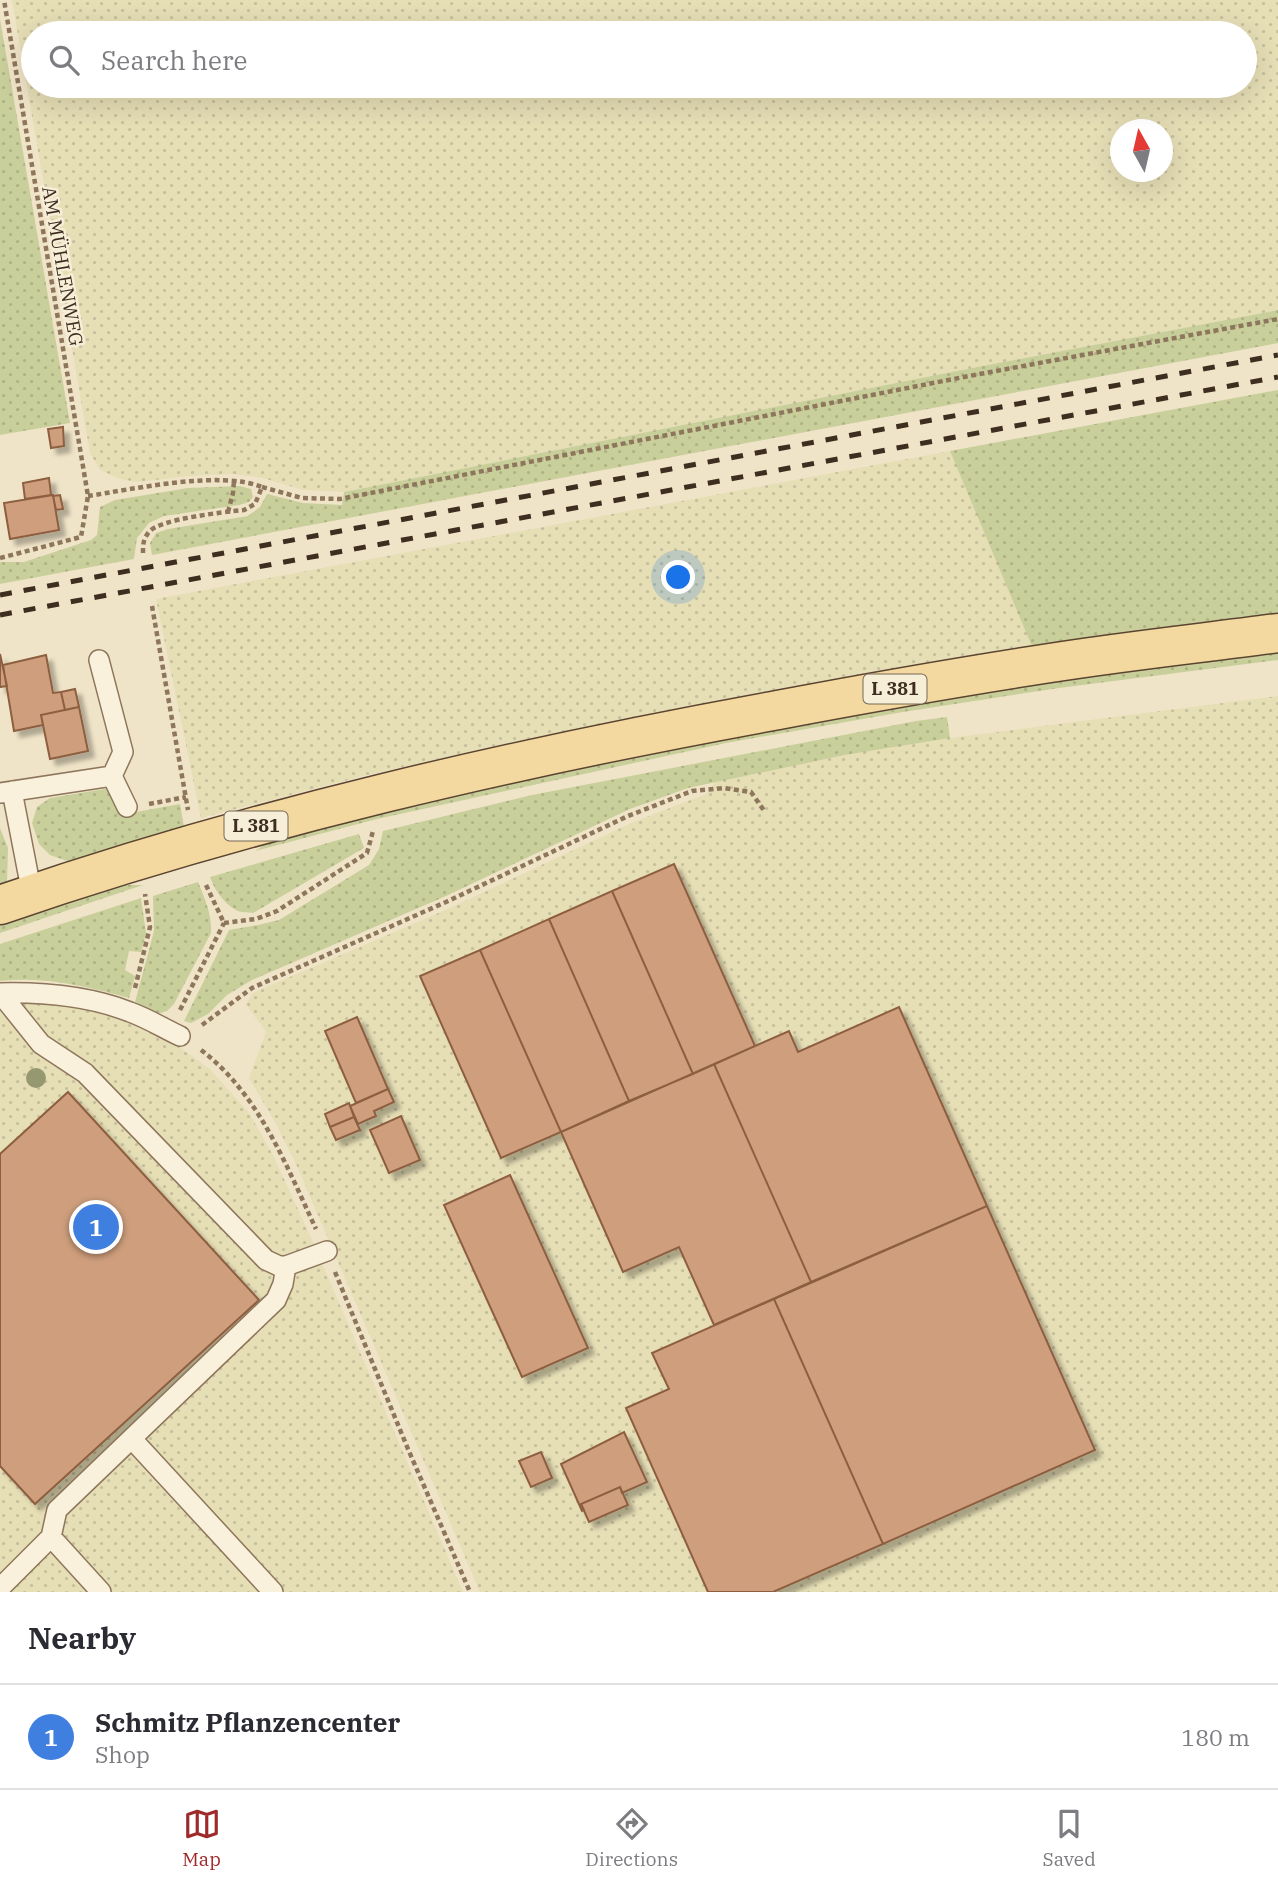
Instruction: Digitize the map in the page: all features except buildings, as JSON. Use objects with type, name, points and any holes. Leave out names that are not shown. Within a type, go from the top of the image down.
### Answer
[{"type":"main road","name":"L 381","points":[[16,900],[216,837],[373,795],[580,749],[856,695],[1051,663],[1278,633]]},
{"type":"lane","points":[[99,660],[123,752],[112,776]]},
{"type":"lane","points":[[16,900],[6,792],[112,776]]},
{"type":"lane","points":[[112,776],[127,807]]},
{"type":"lane","points":[[0,993],[54,994],[101,1003],[129,1011],[173,1033]]},
{"type":"lane","points":[[0,993],[41,1044],[85,1073],[260,1255],[274,1264],[286,1266],[327,1251]]},
{"type":"lane","points":[[0,1588],[51,1537],[57,1510],[276,1300],[283,1284],[286,1266]]},
{"type":"lane","points":[[132,1439],[273,1592]]},
{"type":"lane","points":[[51,1537],[102,1592]]},
{"type":"path","name":"AM MÜHLENWEG","points":[[0,558],[81,537],[88,496],[4,0]]},
{"type":"path","points":[[88,496],[188,482],[234,480],[248,481],[302,498],[340,499],[969,376],[1278,319]]},
{"type":"path","points":[[228,512],[234,480]]},
{"type":"path","points":[[143,553],[143,542],[150,530],[166,522],[244,510],[255,504],[262,487]]},
{"type":"path","points":[[152,606],[190,817]]},
{"type":"path","points":[[173,1033],[206,1023],[252,988],[446,902],[628,816],[692,791],[724,788],[751,792],[765,812]]},
{"type":"path","points":[[127,807],[186,797]]},
{"type":"path","points":[[224,923],[256,919],[277,911],[367,853],[374,825]]},
{"type":"path","points":[[206,885],[224,923]]},
{"type":"path","points":[[129,1011],[150,927],[144,890]]},
{"type":"path","points":[[173,1033],[180,1011],[224,923]]},
{"type":"path","points":[[408,1449],[470,1592]]},
{"type":"shaded area","points":[[12,0],[1278,0],[1278,310],[344,492],[303,490],[263,478],[234,474],[137,482],[120,479],[100,470],[90,453],[29,98],[1257,98],[1257,21],[21,21],[21,52]]},
{"type":"shaded area","points":[[950,451],[1033,649],[722,701],[513,742],[368,775],[201,818],[156,599]]},
{"type":"shaded area","points":[[1278,696],[1278,1592],[480,1592],[296,1164],[249,1078],[266,1032],[246,1004],[253,993],[450,908],[631,823],[706,794],[715,782],[845,755],[950,738]]},
{"type":"shaded area","points":[[0,1000],[55,1003],[98,1010],[136,1023],[175,1044],[210,1069],[249,1113],[273,1155],[312,1240],[463,1592],[0,1592]]},
{"type":"green space","points":[[0,19],[70,423],[0,435]]},
{"type":"green space","points":[[1278,310],[1278,343],[152,555],[150,543],[156,533],[248,516],[260,507],[267,494],[303,503],[342,505],[344,492]]},
{"type":"green space","points":[[1278,390],[1278,615],[1033,649],[950,451]]},
{"type":"green space","points":[[240,486],[251,489],[253,497],[249,502],[164,516],[149,523],[137,538],[134,559],[0,584],[0,562],[24,562],[91,540],[97,535],[100,507],[115,500],[188,488]]},
{"type":"green space","points":[[1278,650],[1278,660],[1059,688],[726,743],[377,819],[255,851],[269,842],[376,811],[726,734],[1059,679]]},
{"type":"green space","points":[[947,717],[950,738],[845,755],[688,788],[630,809],[446,896],[252,980],[227,995],[208,1014],[191,1023],[184,1021],[229,930],[279,920],[369,865],[379,849],[383,831],[532,795]]},
{"type":"green space","points":[[111,788],[125,814],[180,804],[184,827],[73,863],[50,855],[39,844],[32,823],[37,807],[50,798]]},
{"type":"green space","points":[[0,828],[8,848],[7,881],[0,887]]},
{"type":"green space","points":[[359,834],[364,848],[253,913],[238,911],[227,904],[210,877]]},
{"type":"green space","points":[[198,882],[209,913],[211,933],[174,1004],[167,1011],[158,1014],[135,1002],[154,931],[153,896]]},
{"type":"green space","points":[[119,885],[143,885],[0,933],[0,924]]},
{"type":"green space","points":[[141,898],[146,933],[141,952],[129,951],[125,970],[135,976],[129,998],[65,983],[0,981],[0,944]]},
{"type":"railway","points":[[0,595],[1278,355]]},
{"type":"railway","points":[[0,615],[1278,377]]},
{"type":"place","name":"Schmitz Pflanzencenter","points":[[96,1227]]}]
